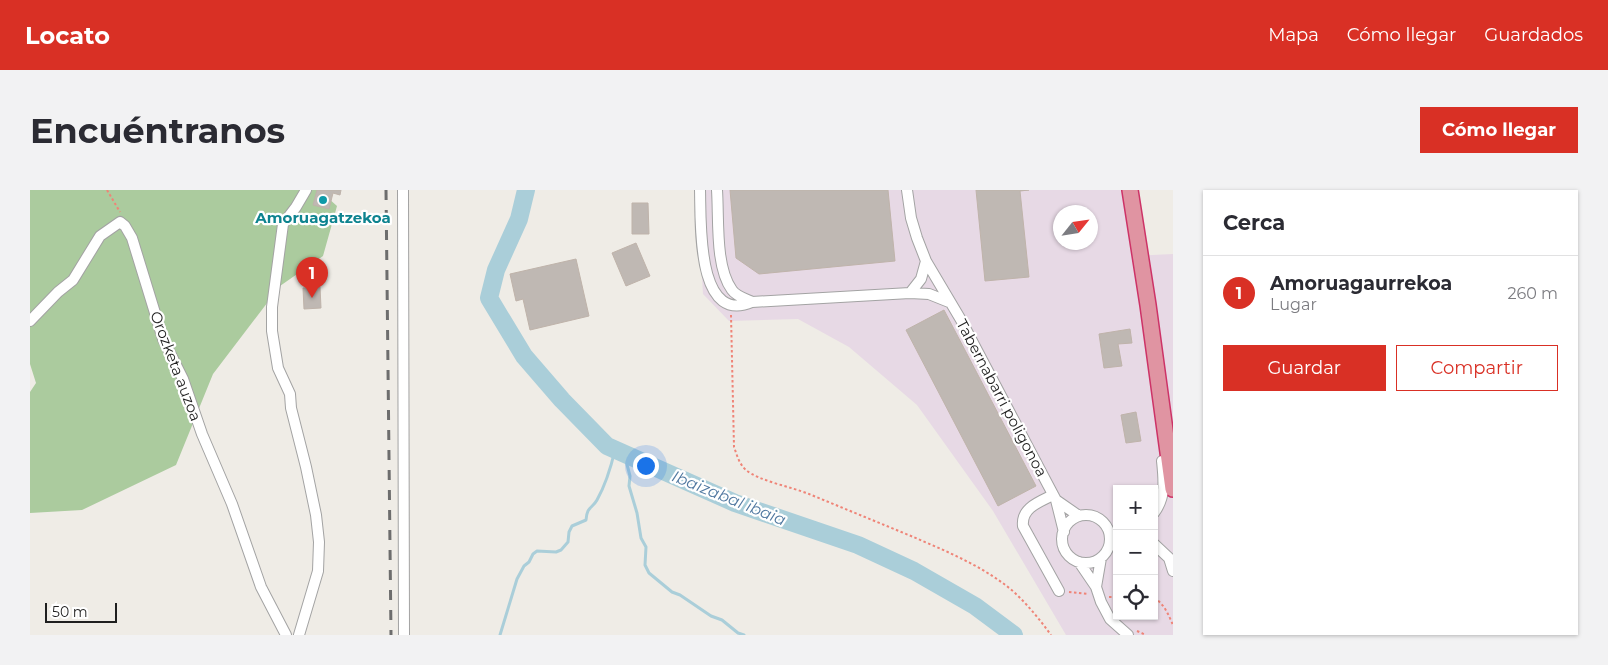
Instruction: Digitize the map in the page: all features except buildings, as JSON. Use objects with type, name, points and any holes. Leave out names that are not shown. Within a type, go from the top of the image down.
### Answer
[{"type":"highway","points":[[1130,190],[1173,490]]},
{"type":"street","points":[[299,635],[318,571],[320,542],[306,467],[291,408],[290,394],[278,368],[272,331],[272,307],[283,224],[306,190]]},
{"type":"street","points":[[403,190],[404,635]]},
{"type":"street","points":[[700,190],[702,251],[710,283],[715,295],[731,305]]},
{"type":"street","points":[[717,190],[720,254],[724,274],[733,292],[752,302]]},
{"type":"street","name":"Tabernabarri poligonoa","points":[[907,190],[917,238],[926,261],[961,320],[1054,498]]},
{"type":"street","points":[[30,321],[58,292],[73,280],[100,236],[120,222]]},
{"type":"street","name":"Orozketa auzoa","points":[[120,222],[125,226],[132,238],[163,340],[183,379],[202,434],[232,504],[261,587],[286,635]]},
{"type":"street","points":[[910,293],[921,279],[926,261]]},
{"type":"street","name":"Tabernabarri poligonoa","points":[[731,305],[743,306],[752,302],[910,293],[928,294],[949,302]]},
{"type":"street","points":[[1155,358],[1164,482],[1161,503],[1158,507]]},
{"type":"street","points":[[1167,448],[1173,464]]},
{"type":"street","points":[[1054,498],[1079,516],[1095,517],[1112,527],[1113,540],[1101,558],[1096,587]]},
{"type":"street","points":[[1054,498],[1064,532]]},
{"type":"street","points":[[1054,498],[1032,506],[1023,515],[1022,520],[1023,526],[1064,591]]},
{"type":"street","points":[[1079,516],[1067,525],[1064,532],[1063,547],[1067,553],[1079,562],[1096,587],[1104,610],[1110,619],[1128,635]]},
{"type":"street","points":[[1158,548],[1169,558],[1173,571]]},
{"type":"street","points":[[1079,562],[1093,562],[1101,558]]},
{"type":"path","points":[[107,190],[121,213],[120,222]]},
{"type":"path","points":[[731,305],[734,447],[739,461],[746,470],[756,476],[795,488],[872,520],[967,562],[990,575],[1013,592],[1031,610],[1051,635]]},
{"type":"path","points":[[1064,591],[1090,594],[1091,600]]},
{"type":"path","points":[[1158,602],[1166,610],[1173,625]]},
{"type":"shaded area","points":[[697,190],[1122,190],[1132,256],[1173,254],[1173,635],[1066,635],[993,511],[917,405],[849,347],[798,319],[729,321],[703,294]]},
{"type":"green space","points":[[30,190],[319,190],[337,206],[323,256],[280,286],[213,374],[176,465],[82,510],[30,513],[30,392],[36,383],[30,364]]},
{"type":"waterway","name":"Ibaizabal ibaia","points":[[526,190],[519,219],[496,270],[489,298],[524,356],[562,400],[607,446],[735,503],[858,545],[914,571],[975,606],[1014,635]]},
{"type":"waterway","points":[[500,635],[517,579],[524,566],[537,551],[556,552],[561,550],[568,542],[572,526],[586,520],[589,510],[603,488],[615,450]]},
{"type":"waterway","points":[[624,453],[630,476],[629,486],[637,513],[641,538],[646,547],[645,565],[649,573],[672,592],[680,595],[711,616],[722,620],[738,633],[744,635]]},
{"type":"railway","points":[[386,190],[391,635]]},
{"type":"place","name":"Amoruagatzekoa","points":[[323,200]]},
{"type":"place","name":"Amoruagaurrekoa","points":[[312,298]]}]
